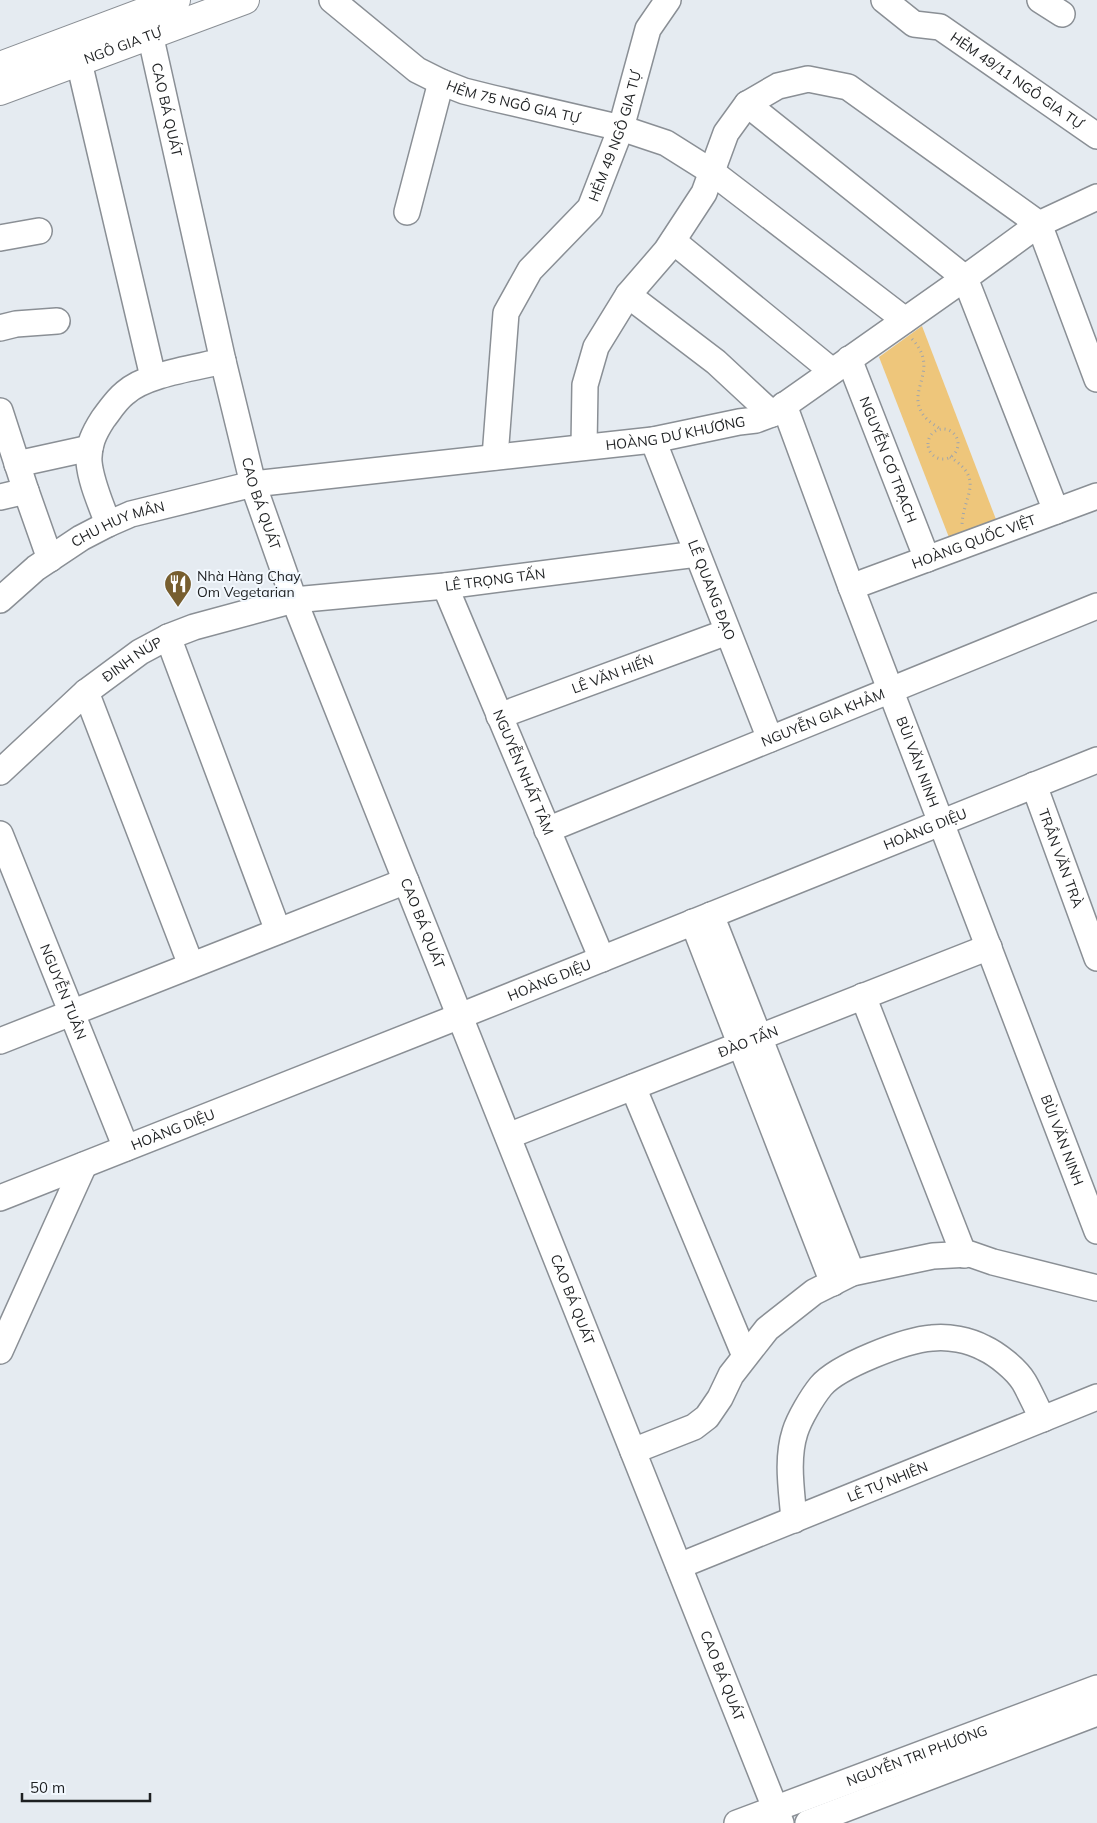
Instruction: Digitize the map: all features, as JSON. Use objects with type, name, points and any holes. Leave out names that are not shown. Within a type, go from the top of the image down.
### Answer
[{"type":"main road","name":"NGÔ GIA TỰ","points":[[0,90],[80,62],[146,16],[176,0]]},
{"type":"main road","name":"NGÔ GIA TỰ","points":[[0,66],[146,16],[245,0]]},
{"type":"street","name":"HẺM 75 NGÔ GIA TỰ","points":[[332,0],[416,70],[440,82],[492,98],[621,128],[666,143],[712,172],[901,323]]},
{"type":"street","name":"HẺM 49 NGÔ GIA TỰ","points":[[495,457],[506,313],[530,270],[590,208],[621,128],[648,29],[668,0]]},
{"type":"street","name":"HẺM 49/11 NGÔ GIA TỰ","points":[[884,0],[914,24],[940,27],[1097,136]]},
{"type":"street","points":[[1040,0],[1062,14]]},
{"type":"street","name":"CAO BÁ QUÁT","points":[[146,16],[223,361],[253,484],[294,600],[778,1816]]},
{"type":"street","points":[[80,62],[153,377]]},
{"type":"street","points":[[584,447],[584,385],[596,347],[628,295],[666,251],[704,193],[726,133],[747,104],[778,86],[808,79],[848,87],[1038,224],[1097,379]]},
{"type":"street","points":[[407,212],[440,82]]},
{"type":"street","points":[[747,104],[965,278],[1056,511]]},
{"type":"street","name":"HOÀNG DƯ KHƯƠNG","points":[[253,484],[653,440],[756,420],[778,409],[965,278],[1038,224],[1097,196]]},
{"type":"street","points":[[0,238],[39,231]]},
{"type":"street","points":[[673,241],[841,365]]},
{"type":"street","points":[[628,295],[778,409]]},
{"type":"street","points":[[0,328],[16,324],[57,321]]},
{"type":"street","points":[[108,524],[93,481],[90,462],[90,442],[99,425],[126,391],[153,377],[223,361]]},
{"type":"street","name":"NGUYỄN CƠ TRẠCH","points":[[841,365],[927,559]]},
{"type":"street","name":"BÙI VĂN NINH","points":[[778,409],[891,690],[1097,1231]]},
{"type":"street","points":[[1,419],[50,558]]},
{"type":"street","name":"LÊ QUANG ĐẠO","points":[[653,440],[770,740]]},
{"type":"street","points":[[17,464],[90,448]]},
{"type":"street","name":"CHU HUY MÂN","points":[[0,600],[50,558],[81,538],[108,524],[131,514],[253,484]]},
{"type":"street","points":[[0,497],[26,491]]},
{"type":"street","name":"HOÀNG QUỐC VIỆT","points":[[851,587],[1097,496]]},
{"type":"street","name":"LÊ TRỌNG TẤN","points":[[294,600],[444,586],[697,554]]},
{"type":"street","name":"NGUYỄN NHẤT TÂM","points":[[444,586],[602,959]]},
{"type":"street","name":"ĐINH NÚP","points":[[0,772],[86,692],[140,652],[194,626],[294,600]]},
{"type":"street","name":"NGUYỄN GIA KHẢM","points":[[547,830],[1097,606]]},
{"type":"street","name":"LÊ VĂN HIẾN","points":[[499,716],[728,632]]},
{"type":"street","points":[[168,637],[278,931]]},
{"type":"street","points":[[86,692],[191,965]]},
{"type":"street","name":"HOÀNG DIỆU","points":[[0,1198],[460,1016],[1097,760]]},
{"type":"street","name":"TRẦN VĂN TRÀ","points":[[1034,785],[1097,958]]},
{"type":"street","name":"NGUYỄN TUÂN","points":[[0,834],[126,1148]]},
{"type":"street","points":[[0,1041],[406,881]]},
{"type":"street","points":[[702,919],[843,1278]]},
{"type":"street","name":"ĐÀO TẤN","points":[[508,1136],[989,947]]},
{"type":"street","points":[[863,996],[964,1255]]},
{"type":"street","points":[[633,1087],[745,1356]]},
{"type":"street","points":[[0,1350],[84,1165]]},
{"type":"street","points":[[632,1451],[694,1427],[707,1417],[720,1398],[731,1375],[768,1329],[814,1292],[843,1278],[933,1256],[970,1254],[993,1262],[1097,1288]]},
{"type":"street","points":[[794,1520],[790,1460],[795,1432],[810,1404],[822,1385],[850,1367],[886,1350],[932,1338],[956,1339],[982,1347],[1000,1358],[1023,1380],[1042,1419]]},
{"type":"street","name":"LÊ TỰ NHIÊN","points":[[678,1566],[1097,1398]]},
{"type":"street","name":"NGUYỄN TRI PHƯƠNG","points":[[737,1823],[778,1816],[1097,1688]]},
{"type":"street","name":"NGUYỄN TRI PHƯƠNG","points":[[808,1823],[1097,1713]]},
{"type":"path","points":[[901,323],[922,351],[925,361],[925,369],[920,385],[919,403],[924,416],[940,429],[952,431],[957,439],[957,449],[946,459],[936,457],[929,450],[928,440],[930,436],[933,432],[940,429]]},
{"type":"path","points":[[950,457],[965,469],[971,486],[962,517],[962,525],[964,530],[976,541]]},
{"type":"shaded area","points":[[922,326],[997,522],[950,540],[879,357]]},
{"type":"place","name":"Nhà Hàng Chay Om Vegetarian","points":[[178,608]]}]
